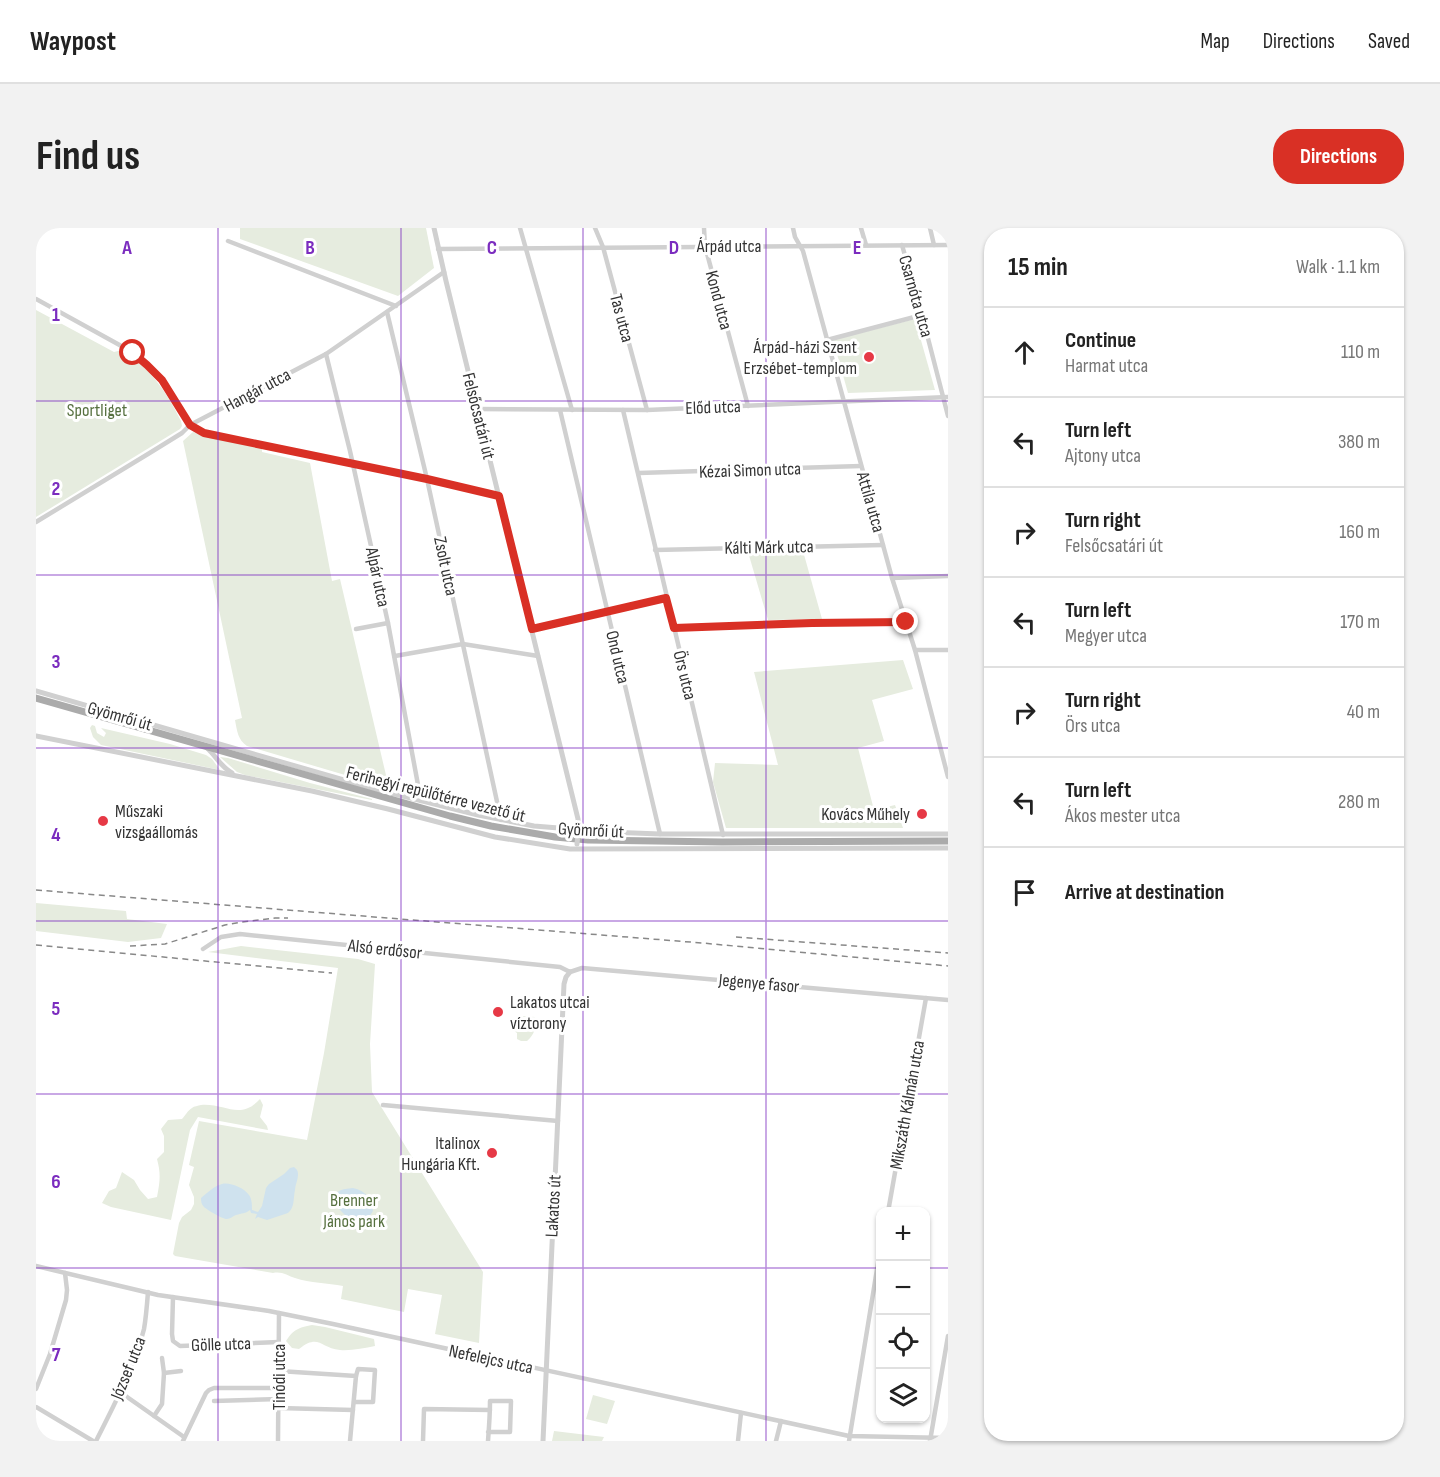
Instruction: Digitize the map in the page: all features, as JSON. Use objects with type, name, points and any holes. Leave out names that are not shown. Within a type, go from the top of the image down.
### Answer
[{"type":"main road","name":"Ferihegyi repülőtérre vezető út","points":[[36,698],[450,816],[555,837],[588,840],[669,841],[948,841]]},
{"type":"street","name":"Felsőcsatári út","points":[[434,228],[578,819],[577,847]]},
{"type":"street","points":[[520,228],[572,410]]},
{"type":"street","name":"Tas utca","points":[[595,228],[603,247],[646,410]]},
{"type":"street","name":"Kond utca","points":[[704,228],[705,246],[748,406]]},
{"type":"street","name":"Attila utca","points":[[793,228],[803,251],[892,578],[915,650],[948,777]]},
{"type":"street","points":[[861,228],[866,245]]},
{"type":"street","points":[[930,228],[934,245]]},
{"type":"street","points":[[228,241],[396,306]]},
{"type":"street","name":"Csarnóta utca","points":[[902,245],[945,397],[948,416]]},
{"type":"street","name":"Árpád utca","points":[[438,249],[948,245]]},
{"type":"street","name":"Hangár utca","points":[[36,522],[182,433],[190,425],[326,354],[444,272]]},
{"type":"street","points":[[36,299],[125,348],[142,360],[162,380],[190,425],[204,433],[499,496]]},
{"type":"street","name":"Zsolt utca","points":[[387,312],[427,479],[501,820]]},
{"type":"street","points":[[827,340],[922,315]]},
{"type":"street","name":"Alpár utca","points":[[326,354],[388,623],[421,801]]},
{"type":"street","name":"Előd utca","points":[[477,409],[646,410],[945,397]]},
{"type":"street","name":"Ond utca","points":[[560,410],[660,834]]},
{"type":"street","name":"Örs utca","points":[[623,410],[723,835]]},
{"type":"street","name":"Kézai Simon utca","points":[[639,473],[861,466]]},
{"type":"street","name":"Kálti Márk utca","points":[[655,550],[883,545]]},
{"type":"street","points":[[892,578],[948,576]]},
{"type":"street","points":[[532,629],[666,598]]},
{"type":"street","points":[[674,628],[906,622]]},
{"type":"street","points":[[356,629],[388,623]]},
{"type":"street","points":[[395,656],[463,644],[538,656]]},
{"type":"street","points":[[915,650],[948,650]]},
{"type":"street","name":"Gyömrői út","points":[[36,691],[375,789],[534,826],[578,831],[660,834],[948,834]]},
{"type":"street","name":"Gyömrői út","points":[[36,736],[248,778],[388,809],[495,837],[577,847],[948,848]]},
{"type":"street","name":"Gyömrői út","points":[[204,745],[229,772],[248,778]]},
{"type":"street","name":"Alsó erdősor","points":[[203,949],[221,937],[240,934],[560,966],[570,972]]},
{"type":"street","name":"Jegenye fasor","points":[[570,972],[582,968],[948,1000]]},
{"type":"street","name":"Lakatos út","points":[[543,1441],[564,982],[570,972]]},
{"type":"street","name":"Mikszáth Kálmán utca","points":[[889,1207],[926,998]]},
{"type":"street","points":[[383,1105],[558,1120]]},
{"type":"street","points":[[849,1438],[878,1261]]},
{"type":"street","name":"Nefelejcs utca","points":[[36,1266],[173,1297],[279,1313],[781,1421],[849,1438],[930,1440],[948,1438]]},
{"type":"street","points":[[36,1389],[50,1354],[66,1300],[65,1273]]},
{"type":"street","name":"József utca","points":[[95,1441],[120,1392],[138,1346],[144,1328],[148,1292]]},
{"type":"street","name":"Gölle utca","points":[[173,1297],[172,1334],[173,1341],[180,1346],[279,1342]]},
{"type":"street","name":"Tinódi utca","points":[[278,1441],[279,1313]]},
{"type":"street","points":[[930,1440],[948,1336]]},
{"type":"street","points":[[154,1416],[162,1404],[164,1373],[162,1358]]},
{"type":"street","points":[[350,1441],[356,1376],[358,1369],[375,1370],[373,1402],[354,1402]]},
{"type":"street","points":[[164,1373],[181,1371]]},
{"type":"street","points":[[279,1371],[356,1376]]},
{"type":"street","points":[[120,1392],[184,1439],[209,1390],[214,1388],[279,1388]]},
{"type":"street","points":[[214,1401],[279,1399]]},
{"type":"street","points":[[488,1432],[510,1432],[512,1401],[490,1401],[490,1410],[488,1432],[488,1441]]},
{"type":"street","points":[[36,1407],[95,1441]]},
{"type":"street","points":[[279,1408],[353,1410]]},
{"type":"street","points":[[423,1441],[424,1409],[490,1410]]},
{"type":"street","points":[[738,1441],[741,1413]]},
{"type":"street","points":[[776,1441],[781,1421]]},
{"type":"green space","points":[[240,228],[426,228],[434,268],[398,296],[240,239]]},
{"type":"green space","name":"Sportliget","points":[[36,310],[114,352],[122,350],[141,364],[163,390],[182,426],[36,517]]},
{"type":"green space","points":[[915,319],[935,390],[848,393],[833,340]]},
{"type":"green space","points":[[193,432],[262,447],[262,452],[310,463],[332,581],[340,579],[389,788],[247,746],[240,738],[235,720],[242,718],[183,441]]},
{"type":"green space","points":[[803,551],[822,619],[768,620],[748,552]]},
{"type":"green space","points":[[903,660],[913,689],[872,700],[884,741],[858,748],[874,810],[895,805],[903,828],[726,828],[713,782],[715,763],[778,765],[754,672]]},
{"type":"green space","points":[[92,725],[95,726],[97,733],[104,737],[106,733],[101,728],[206,755],[220,770],[101,745],[93,737],[90,728]]},
{"type":"green space","points":[[220,757],[372,800],[245,775],[237,772]]},
{"type":"green space","points":[[36,903],[126,911],[127,919],[167,924],[161,938],[128,942],[36,931]]},
{"type":"green space","name":"Brenner János park","points":[[241,946],[358,959],[375,964],[370,1044],[372,1092],[483,1272],[479,1343],[435,1334],[442,1295],[408,1289],[404,1312],[341,1299],[343,1286],[173,1254],[179,1223],[194,1204],[189,1185],[194,1167],[189,1165],[199,1121],[307,1140],[338,968],[208,952]]},
{"type":"green space","points":[[520,1016],[535,1017],[532,1036],[527,1041],[517,1039],[517,1033],[511,1029]]},
{"type":"green space","points":[[260,1099],[263,1105],[260,1117],[268,1130],[198,1117],[190,1130],[171,1220],[102,1203],[109,1191],[116,1188],[122,1172],[134,1180],[148,1199],[157,1197],[160,1178],[157,1159],[164,1152],[164,1136],[161,1129],[168,1120],[182,1119],[191,1109],[201,1105],[239,1110],[246,1109]]},
{"type":"green space","points":[[312,1325],[374,1339],[375,1346],[340,1350],[311,1342],[299,1349],[292,1348],[286,1341],[297,1330]]},
{"type":"green space","points":[[593,1395],[615,1401],[607,1424],[586,1419]]},
{"type":"green space","points":[[554,1431],[604,1437],[602,1441],[552,1441]]},
{"type":"water","points":[[294,1167],[298,1171],[298,1177],[293,1205],[288,1213],[267,1220],[258,1217],[255,1219],[257,1214],[251,1213],[250,1210],[225,1219],[202,1204],[201,1198],[211,1190],[219,1185],[229,1184],[247,1192],[251,1198],[252,1210],[258,1212],[269,1184]]},
{"type":"water","points":[[353,1188],[367,1196],[373,1211],[367,1220],[356,1224],[332,1202],[339,1191]]},
{"type":"railway","points":[[36,890],[702,943],[948,966]]},
{"type":"railway","points":[[130,946],[165,944],[225,925],[288,918]]},
{"type":"railway","points":[[736,937],[948,953]]},
{"type":"railway","points":[[36,945],[332,973]]},
{"type":"place","name":"Árpád-házi Szent Erzsébet-templom","points":[[869,357]]},
{"type":"place","name":"Kovács Műhely","points":[[922,814]]},
{"type":"place","name":"Műszaki vizsgaállomás","points":[[103,821]]},
{"type":"place","name":"Lakatos utcai víztorony","points":[[498,1012]]},
{"type":"place","name":"Italinox Hungária Kft.","points":[[492,1153]]},
{"type":"route","points":[[133,353],[162,380],[190,425],[204,433],[499,496],[532,629],[666,598],[674,628],[906,622]]}]
